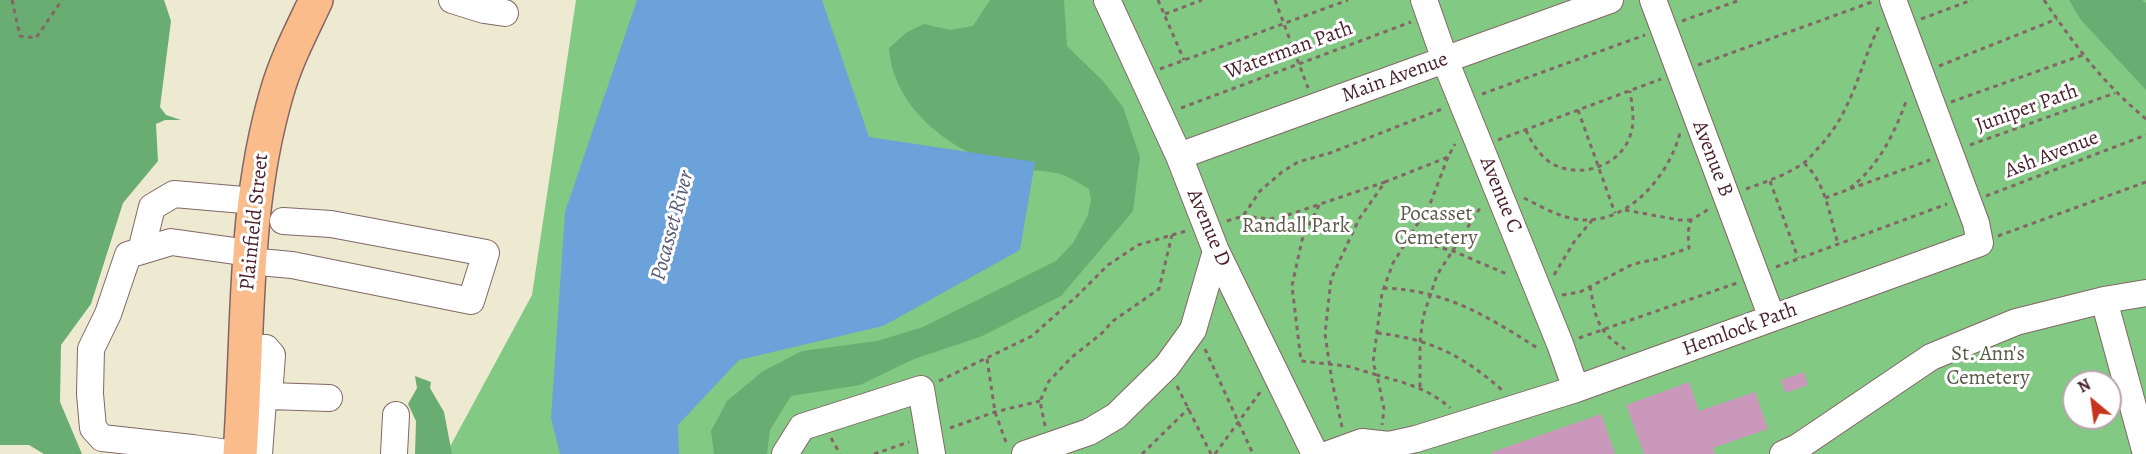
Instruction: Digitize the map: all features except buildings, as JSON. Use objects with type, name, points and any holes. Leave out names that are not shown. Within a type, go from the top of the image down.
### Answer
[{"type":"main road","name":"Plainfield Street","points":[[240,454],[248,257],[262,152],[286,65],[316,0]]},
{"type":"street","points":[[452,0],[484,10],[505,13]]},
{"type":"street","name":"Avenue D","points":[[1107,0],[1179,156],[1216,251],[1315,454]]},
{"type":"street","name":"Main Avenue","points":[[1179,156],[1610,0]]},
{"type":"street","name":"Avenue B","points":[[1653,0],[1772,318]]},
{"type":"street","points":[[1893,0],[1968,203],[1980,243]]},
{"type":"street","name":"Avenue C","points":[[1427,8],[1445,60],[1495,183],[1546,283],[1572,378]]},
{"type":"street","points":[[141,251],[152,207],[174,194],[255,201]]},
{"type":"street","points":[[235,454],[192,451],[102,438],[93,428],[90,394],[91,349],[108,314],[128,255],[171,242],[471,301],[486,253],[331,224],[283,221]]},
{"type":"street","name":"Hemlock Path","points":[[1329,454],[1362,442],[1389,445],[1416,439],[1515,408],[1572,378],[1635,368],[1980,243]]},
{"type":"street","points":[[1025,454],[1089,432],[1116,416],[1134,401],[1167,366],[1194,326],[1216,251]]},
{"type":"street","points":[[1795,452],[1931,357],[2016,322],[2104,300],[2146,293]]},
{"type":"street","points":[[2104,300],[2146,454]]},
{"type":"street","points":[[245,348],[266,348],[272,355],[270,396]]},
{"type":"street","points":[[785,454],[802,427],[921,390],[931,445]]},
{"type":"street","points":[[259,454],[263,401],[270,396],[329,398]]},
{"type":"street","points":[[394,454],[396,415]]},
{"type":"path","points":[[12,0],[20,36],[36,38],[62,0]]},
{"type":"path","points":[[1158,0],[1184,60]]},
{"type":"path","points":[[1164,14],[1202,0]]},
{"type":"path","points":[[1275,0],[1315,107]]},
{"type":"path","points":[[1142,75],[1348,0]]},
{"type":"path","points":[[1902,26],[1972,0]]},
{"type":"path","points":[[2044,0],[2083,55],[2115,93],[2146,120]]},
{"type":"path","name":"Waterman Path","points":[[1160,115],[1299,64],[1427,8]]},
{"type":"path","points":[[1847,190],[1860,180],[1883,151],[1898,124],[1906,99],[1920,74],[2057,19]]},
{"type":"path","points":[[1933,108],[2083,55]]},
{"type":"path","points":[[1526,130],[1536,149],[1550,162],[1565,169],[1586,171],[1598,168],[1617,157],[1628,141],[1632,130],[1633,110],[1630,91]]},
{"type":"path","name":"Juniper Path","points":[[1825,198],[2115,93]]},
{"type":"path","points":[[1578,110],[1616,214]]},
{"type":"path","points":[[1385,182],[1359,219],[1331,279],[1325,334],[1333,390],[1343,429],[1350,439],[1362,442],[1381,430],[1383,420],[1383,396],[1373,363],[1383,288],[1393,263],[1430,204],[1467,114]]},
{"type":"path","points":[[1521,196],[1556,213],[1577,219],[1593,219],[1616,214],[1624,210],[1657,179],[1669,163],[1681,129]]},
{"type":"path","name":"Ash Avenue","points":[[1968,203],[2146,135]]},
{"type":"path","points":[[1243,216],[1270,219],[1319,205],[1448,157]]},
{"type":"path","points":[[1804,163],[1812,171],[1825,198],[1838,244]]},
{"type":"path","points":[[1770,181],[1798,259]]},
{"type":"path","points":[[1420,387],[1420,342],[1423,316],[1437,275],[1495,183]]},
{"type":"path","points":[[1980,243],[2146,183]]},
{"type":"path","points":[[1319,205],[1302,240],[1292,286],[1301,361],[1355,368],[1420,387],[1438,397],[1457,414],[1464,424]]},
{"type":"path","points":[[1624,210],[1679,220],[1692,220]]},
{"type":"path","points":[[1408,239],[1453,251],[1546,283],[1593,219]]},
{"type":"path","points":[[921,390],[1032,336],[1108,265],[1138,245],[1206,224]]},
{"type":"path","points":[[1052,446],[1040,401],[1049,381],[1113,321],[1159,289],[1172,235]]},
{"type":"path","points":[[1590,286],[1601,330],[1613,343],[1624,348],[1631,355],[1635,368]]},
{"type":"path","points":[[1383,288],[1405,289],[1430,295],[1452,301],[1490,317],[1572,378]]},
{"type":"path","points":[[1194,326],[1253,454]]},
{"type":"path","points":[[1376,333],[1444,349],[1460,358],[1509,396],[1515,408]]},
{"type":"path","points":[[987,359],[995,412],[1011,454]]},
{"type":"path","points":[[1167,366],[1213,454],[1261,391],[1269,360]]},
{"type":"path","points":[[874,454],[931,445],[995,412],[1040,401]]},
{"type":"path","points":[[1142,454],[1189,408]]},
{"type":"green space","points":[[0,0],[164,0],[171,21],[160,107],[166,115],[181,120],[165,120],[156,124],[158,161],[123,203],[91,304],[61,345],[60,402],[82,454],[44,454],[29,445],[0,445]]},
{"type":"green space","name":"Randall Park","points":[[576,0],[2146,0],[2146,454],[446,454],[532,295]]},
{"type":"green space","points":[[990,0],[1064,0],[1067,46],[1103,81],[1123,107],[1140,157],[1133,211],[1061,296],[980,337],[914,359],[860,385],[791,396],[770,430],[767,454],[714,454],[711,431],[727,401],[763,371],[802,351],[877,341],[923,327],[1056,261],[1073,243],[1088,215],[1091,200],[1089,189],[1060,174],[1007,167],[980,158],[943,137],[912,107],[893,69],[889,48],[907,32],[924,24],[950,30],[973,26]]},
{"type":"green space","points":[[2069,0],[2142,0],[2146,3],[2146,90],[2081,20]]},
{"type":"green space","points":[[415,376],[431,382],[430,388],[444,412],[452,454],[415,454],[416,421],[408,404],[417,388]]},
{"type":"water","name":"Pocasset River","points":[[637,0],[822,0],[869,137],[1035,162],[1020,250],[883,326],[739,360],[678,425],[679,454],[560,454],[551,418],[565,212]]},
{"type":"park label","name":"Pocasset Cemetery","points":[[1436,227]]},
{"type":"park label","name":"St. Ann's Cemetery","points":[[1988,367]]}]
